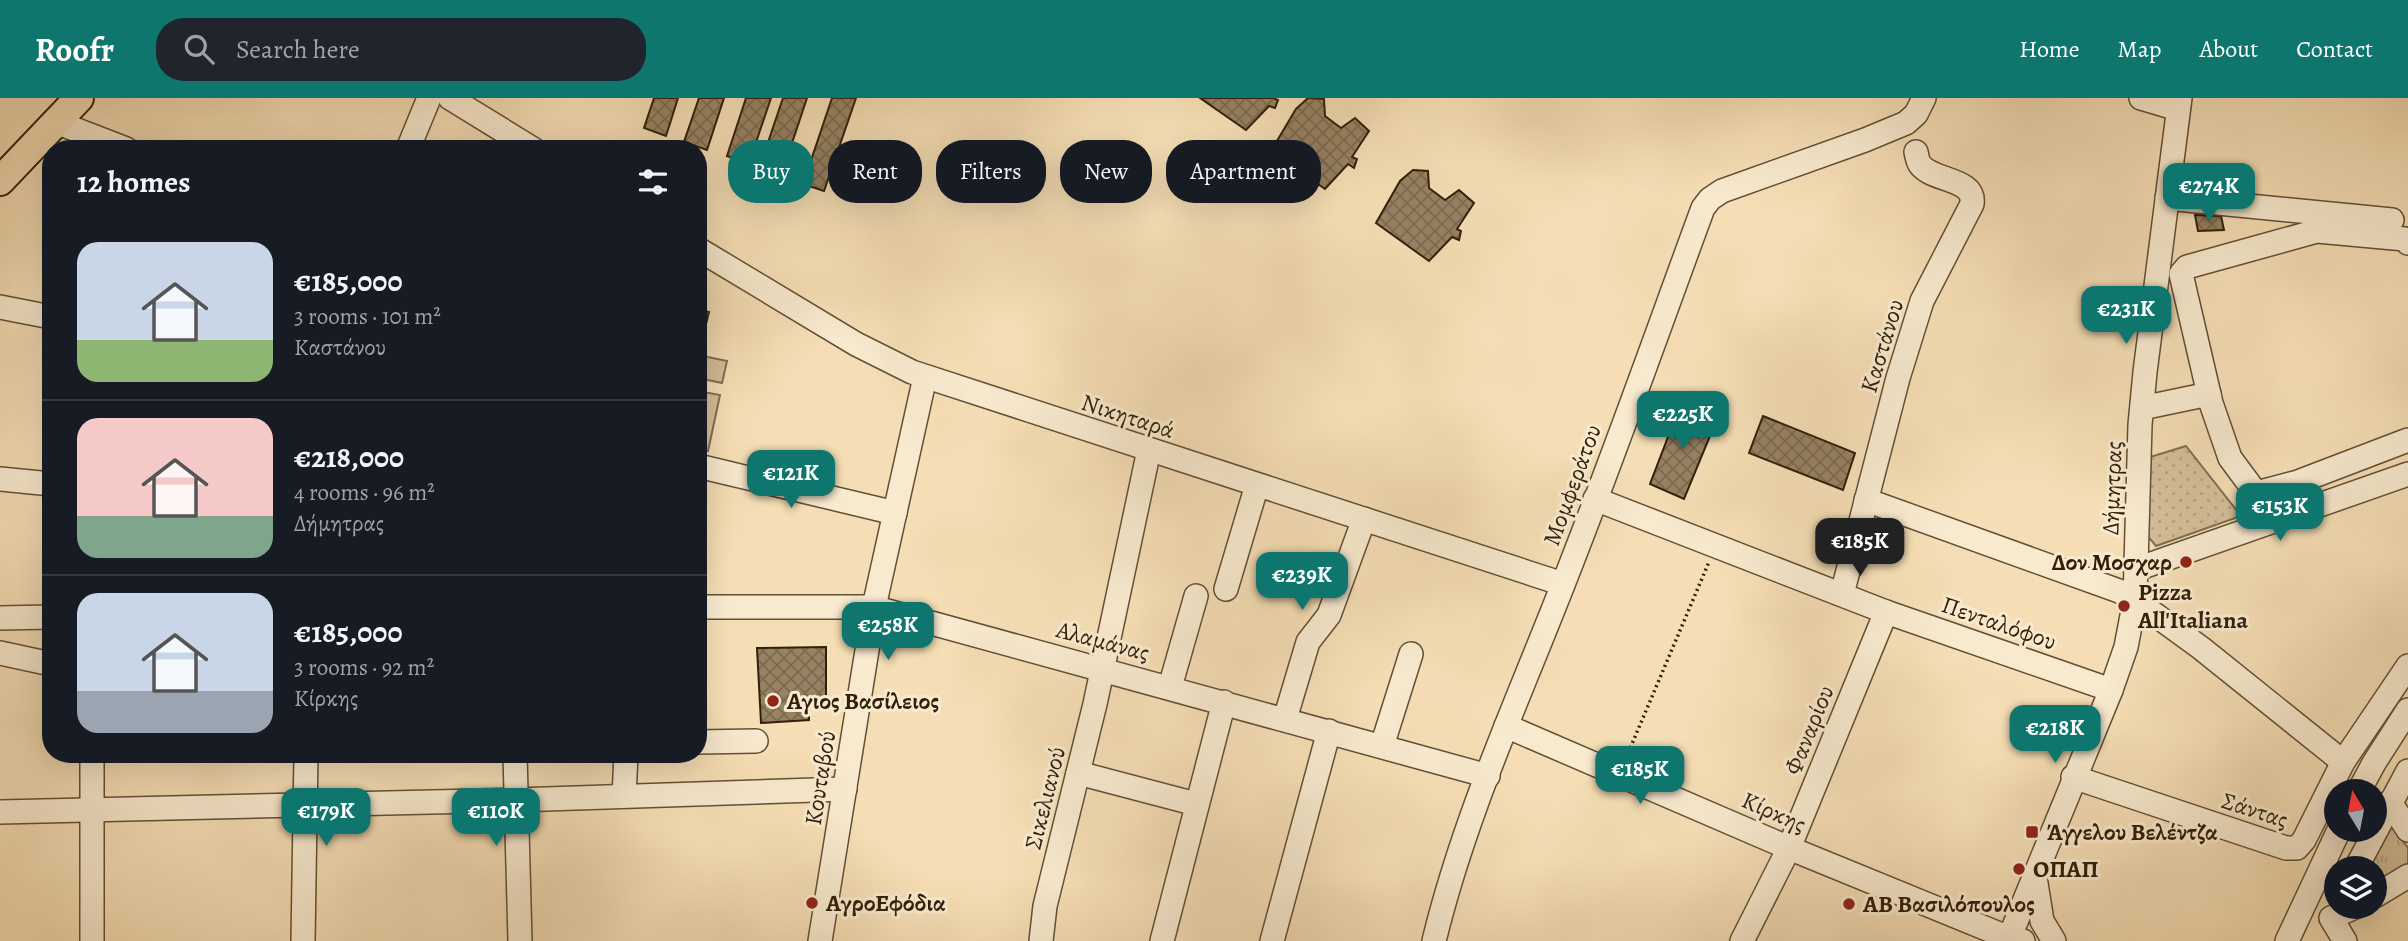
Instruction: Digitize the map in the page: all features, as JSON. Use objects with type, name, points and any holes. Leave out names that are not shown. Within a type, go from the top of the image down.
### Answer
[{"type":"main road","points":[[0,181],[79,98]]},
{"type":"street","points":[[412,140],[429,98]]},
{"type":"street","points":[[450,98],[518,140]]},
{"type":"street","name":"Μομφεράτου","points":[[1434,941],[1452,877],[1506,726],[1563,584],[1703,208],[1722,191],[1906,123],[1916,114],[1924,98]]},
{"type":"street","points":[[2141,98],[2179,104]]},
{"type":"street","name":"Δήμητρας","points":[[2013,940],[2035,874],[2111,690],[2126,646],[2127,595],[2137,569],[2142,408],[2179,104]]},
{"type":"street","points":[[56,122],[103,140]]},
{"type":"street","name":"Καστάνου","points":[[1842,594],[1898,378],[1922,301],[1972,204],[1973,198],[1968,189],[1926,170],[1918,162],[1916,152]]},
{"type":"street","points":[[2167,198],[2392,220]]},
{"type":"street","points":[[2408,243],[2405,239],[2317,231],[2187,267],[2181,274],[2209,394],[2230,458],[2256,493],[2298,482],[2408,440]]},
{"type":"street","name":"Νικηταρά","points":[[707,253],[856,344],[901,368],[1563,584]]},
{"type":"street","points":[[0,307],[42,315]]},
{"type":"street","name":"Κουταβού","points":[[820,941],[874,607],[925,377]]},
{"type":"street","points":[[2142,408],[2209,394]]},
{"type":"street","name":"Σικελιανού","points":[[1041,941],[1045,906],[1103,668],[1149,450]]},
{"type":"street","points":[[707,468],[895,513]]},
{"type":"street","points":[[2137,569],[2408,474]]},
{"type":"street","points":[[0,479],[42,483]]},
{"type":"street","points":[[1226,589],[1257,485]]},
{"type":"street","name":"Πενταλόφου","points":[[1595,499],[1886,612],[2111,690]]},
{"type":"street","points":[[1866,500],[2127,595],[2201,648],[2343,762]]},
{"type":"street","points":[[1285,719],[1308,642],[1329,615],[1364,519]]},
{"type":"street","points":[[1170,687],[1196,596]]},
{"type":"street","name":"Αλαμάνας","points":[[707,607],[874,607],[1488,776]]},
{"type":"street","name":"Φαναρίου","points":[[1742,941],[1789,848],[1886,612]]},
{"type":"street","points":[[0,618],[42,617]]},
{"type":"street","points":[[0,653],[42,662]]},
{"type":"street","points":[[1382,746],[1411,654]]},
{"type":"street","name":"Σάντας","points":[[2073,777],[2286,849],[2294,849],[2304,840],[2343,762],[2408,666]]},
{"type":"street","points":[[1162,941],[1224,702]]},
{"type":"street","points":[[2365,779],[2408,710]]},
{"type":"street","name":"Κίρκης","points":[[1506,726],[1789,848],[2013,940]]},
{"type":"street","points":[[1272,941],[1329,731]]},
{"type":"street","points":[[707,742],[756,741]]},
{"type":"street","points":[[92,763],[92,941]]},
{"type":"street","points":[[303,941],[306,763]]},
{"type":"street","points":[[515,763],[520,941]]},
{"type":"street","points":[[625,796],[626,763]]},
{"type":"street","points":[[2362,856],[2408,771]]},
{"type":"street","points":[[1078,773],[1196,804]]},
{"type":"street","points":[[0,812],[845,789]]},
{"type":"street","points":[[2390,802],[2408,830]]},
{"type":"street","points":[[2287,941],[2333,842]]},
{"type":"street","points":[[2035,874],[2042,921],[2054,941]]},
{"type":"street","points":[[2387,889],[2408,876]]},
{"type":"street","points":[[2320,941],[2331,919]]},
{"type":"street","points":[[2337,919],[2345,941]]},
{"type":"path","points":[[1620,773],[1716,548]]},
{"type":"green space","points":[[707,357],[727,361],[722,383],[707,380]]},
{"type":"green space","points":[[707,393],[720,395],[707,451]]},
{"type":"green space","points":[[2186,446],[2241,516],[2156,546],[2146,534],[2147,458]]},
{"type":"green space","points":[[2387,816],[2408,848],[2408,870],[2387,883],[2387,856],[2367,856],[2374,842],[2387,842]]},
{"type":"building","points":[[654,98],[678,98],[666,136],[644,128]]},
{"type":"building","points":[[699,98],[724,98],[707,150],[707,140],[685,140]]},
{"type":"building","points":[[746,98],[771,98],[757,140],[732,140]]},
{"type":"building","points":[[783,98],[807,98],[793,140],[769,140]]},
{"type":"building","points":[[832,98],[856,98],[842,140],[828,140],[828,179],[824,191],[814,188],[814,151]]},
{"type":"building","points":[[1200,98],[1278,100],[1275,108],[1269,106],[1246,130]]},
{"type":"building","points":[[1308,98],[1324,99],[1325,116],[1341,128],[1355,118],[1369,131],[1352,157],[1357,159],[1354,168],[1348,164],[1325,189],[1321,186],[1321,140],[1278,140],[1296,109]]},
{"type":"building","points":[[1413,170],[1428,171],[1429,188],[1445,200],[1459,190],[1474,203],[1457,229],[1461,231],[1459,240],[1452,237],[1429,261],[1376,223],[1400,181]]},
{"type":"building","points":[[2195,215],[2221,216],[2224,230],[2198,231]]},
{"type":"building","points":[[1681,403],[1717,419],[1684,499],[1650,484]]},
{"type":"building","points":[[1763,416],[1855,453],[1843,490],[1749,453]]},
{"type":"building","points":[[826,647],[826,701],[809,706],[809,720],[761,723],[757,648]]},
{"type":"place","name":"Δον Μοσχαρ","points":[[2186,562]]},
{"type":"place","name":"Pizza All'Italiana","points":[[2124,606]]},
{"type":"place","name":"Αγιος Βασίλειος","points":[[773,701]]},
{"type":"place","name":"Άγγελου Βελέντζα","points":[[2032,832]]},
{"type":"place","name":"ΟΠΑΠ","points":[[2019,869]]},
{"type":"place","name":"ΑγροΕφόδια","points":[[812,903]]},
{"type":"place","name":"ΑΒ Βασιλόπουλος","points":[[1849,904]]}]
